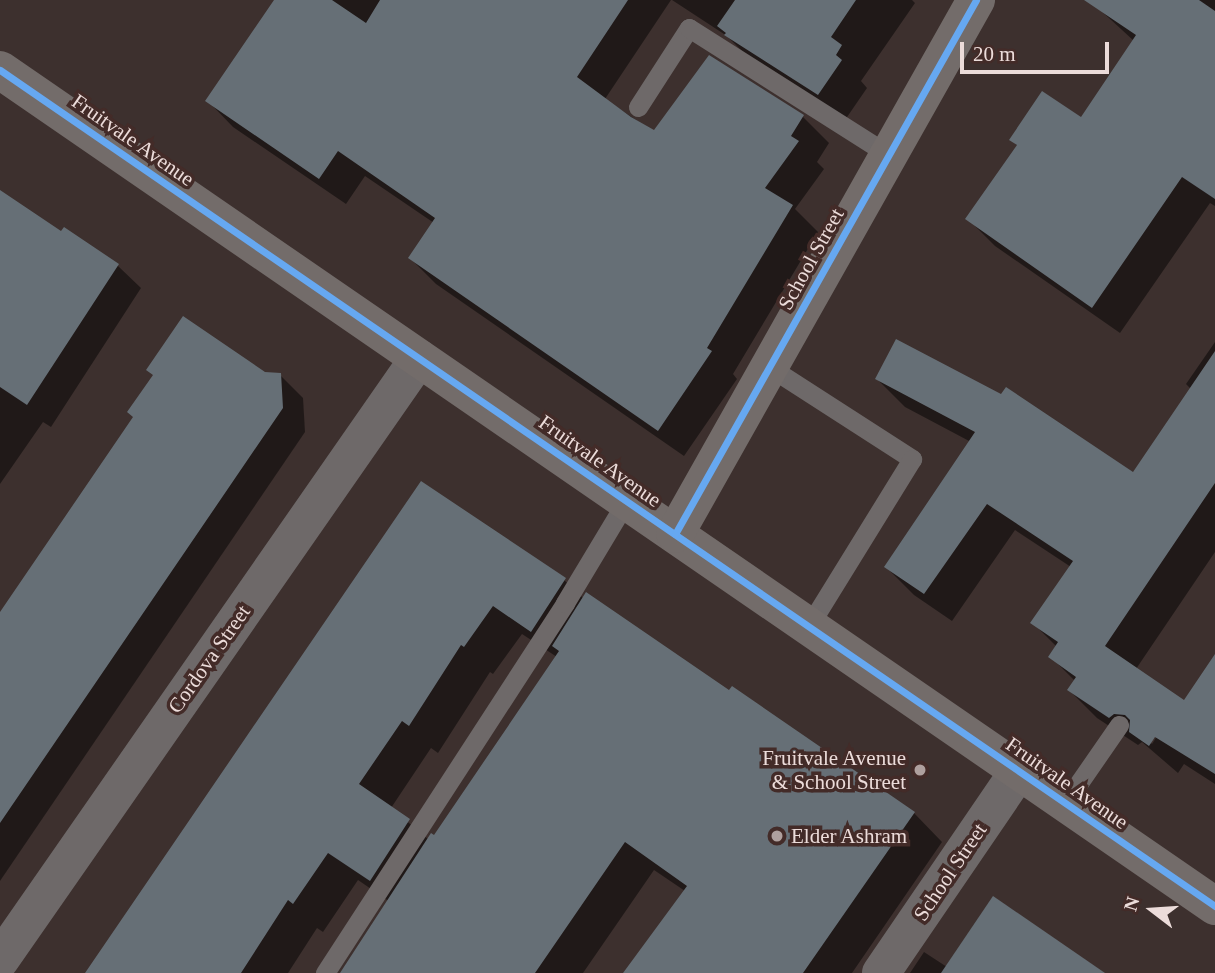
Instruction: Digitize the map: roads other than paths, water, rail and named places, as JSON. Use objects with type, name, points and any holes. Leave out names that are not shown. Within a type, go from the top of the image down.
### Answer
[{"type":"main road","name":"School Street","points":[[675,534],[771,368],[976,0]]},
{"type":"main road","name":"Fruitvale Avenue","points":[[2,77],[627,500],[1215,906]]},
{"type":"street","name":"Cordova Street","points":[[0,960],[419,358]]},
{"type":"street","name":"School Street","points":[[881,973],[1019,771]]},
{"type":"lane","points":[[638,107],[689,27],[889,155]]},
{"type":"lane","points":[[771,368],[912,459],[809,626]]},
{"type":"lane","points":[[325,973],[565,603],[627,500]]},
{"type":"lane","points":[[1065,803],[1119,725]]},
{"type":"place","name":"Fruitvale Avenue & School Street","points":[[920,770]]},
{"type":"place","name":"Elder Ashram","points":[[777,836]]}]
